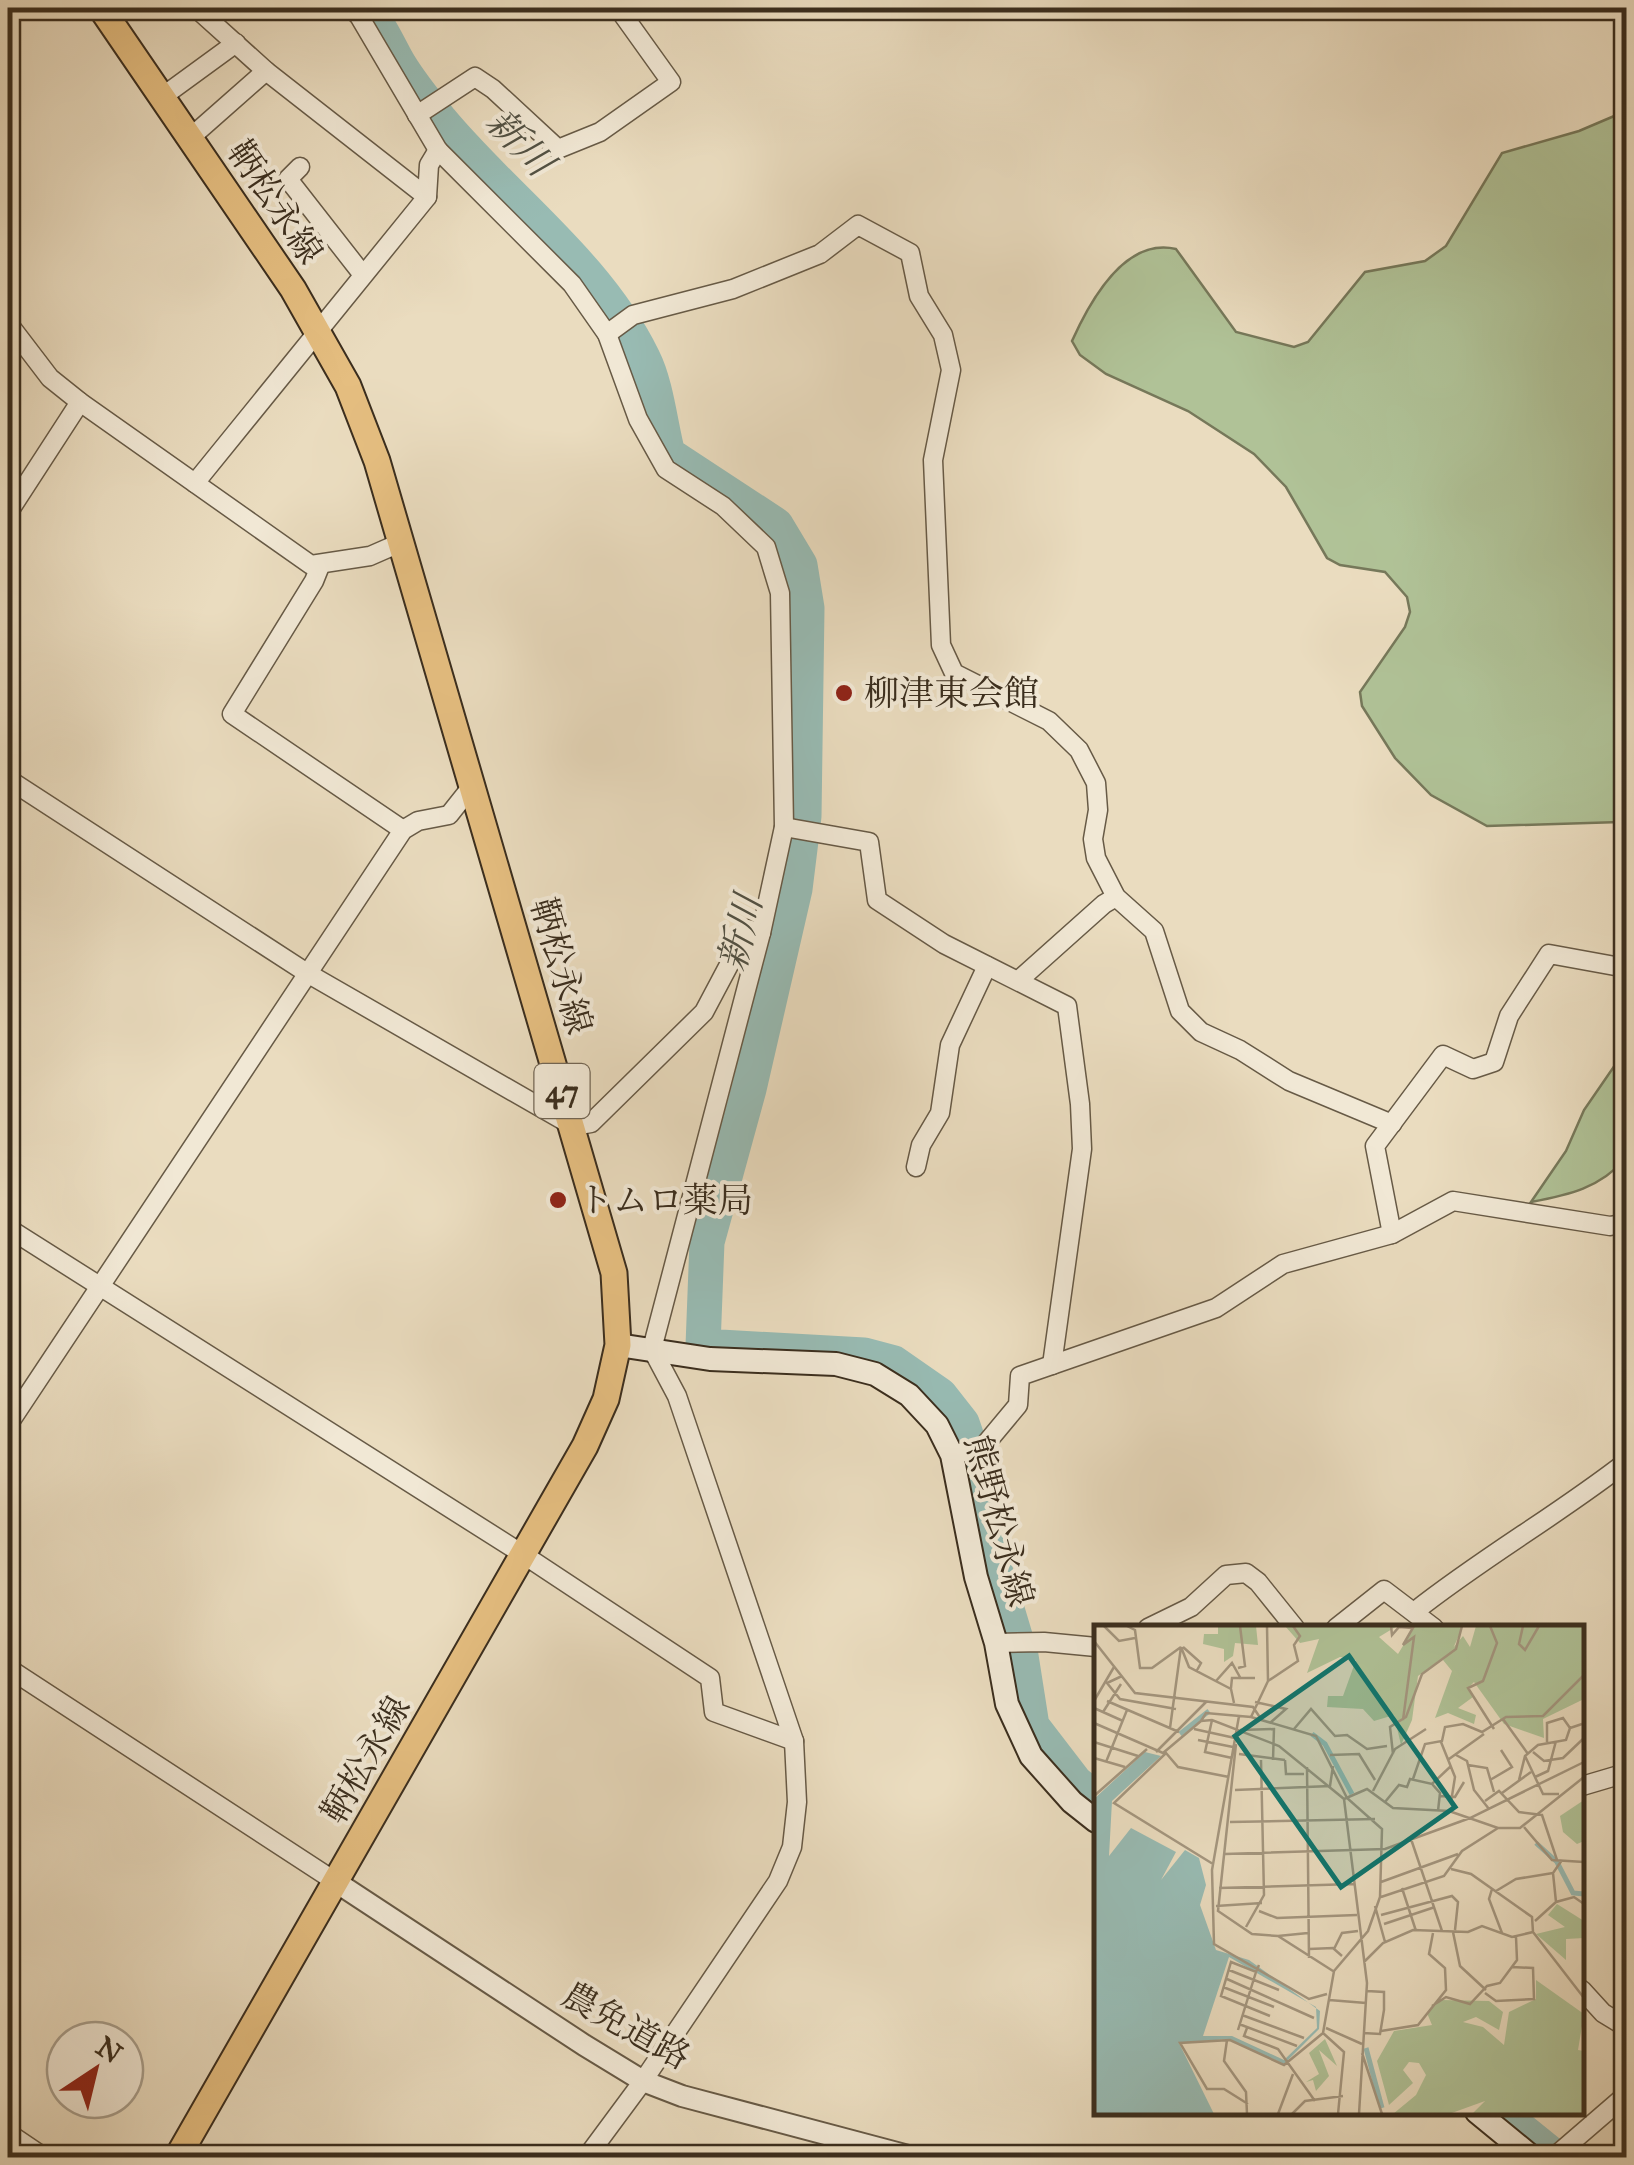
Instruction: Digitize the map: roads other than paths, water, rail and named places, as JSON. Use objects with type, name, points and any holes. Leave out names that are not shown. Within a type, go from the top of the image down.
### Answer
[{"type":"main road","name":"鞆松永線","points":[[101,8],[293,290],[348,386],[378,460],[614,1273],[618,1345],[606,1398],[585,1446],[177,2158]]},
{"type":"main road","name":"熊野松永線","points":[[618,1345],[710,1359],[836,1364],[875,1374],[910,1395],[937,1425],[952,1455],[976,1576],[996,1643],[1008,1704],[1032,1756],[1072,1802],[1094,1819]]},
{"type":"main road","points":[[1481,2115],[1533,2158]]},
{"type":"street","points":[[196,8],[266,72],[426,197]]},
{"type":"street","points":[[417,115],[474,77],[493,89],[558,149],[600,132],[671,82],[618,8]]},
{"type":"street","points":[[358,10],[438,150],[572,284],[607,334],[638,419],[666,469],[723,506],[766,548],[780,594],[784,827],[762,933],[652,1349],[677,1396],[794,1740],[797,1802],[792,1847],[778,1881],[644,2081],[586,2158]]},
{"type":"street","points":[[162,97],[236,43]]},
{"type":"street","points":[[190,138],[266,72]]},
{"type":"street","points":[[195,483],[426,197],[429,164],[438,150]]},
{"type":"street","points":[[300,167],[288,179],[363,275]]},
{"type":"street","points":[[607,334],[633,315],[733,289],[820,254],[858,226],[910,254],[919,296],[942,335],[951,370],[933,460],[941,646],[954,672],[1049,720],[1079,750],[1096,783],[1096,858],[1116,897],[1154,931],[1180,1011],[1201,1032],[1289,1080],[1392,1124]]},
{"type":"street","points":[[8,323],[50,378],[80,402],[311,565],[370,556],[402,542]]},
{"type":"street","points":[[8,513],[80,402]]},
{"type":"street","points":[[320,566],[232,714],[403,830]]},
{"type":"street","points":[[8,779],[307,974],[573,1126],[591,1123],[704,1012],[748,928],[762,933]]},
{"type":"street","points":[[8,1426],[403,830],[418,821],[449,815],[472,786]]},
{"type":"street","points":[[784,827],[868,842],[877,900],[944,944],[1067,1006],[1082,1149],[1052,1365]]},
{"type":"street","points":[[1020,980],[1116,897]]},
{"type":"street","points":[[1392,1234],[1376,1146],[1443,1055],[1473,1069],[1494,1062],[1509,1016],[1549,954],[1626,968]]},
{"type":"street","points":[[916,1167],[921,1145],[940,1113],[950,1045],[988,966]]},
{"type":"street","points":[[952,1455],[983,1447],[1018,1406],[1020,1376],[1216,1308],[1283,1264],[1392,1234],[1453,1201],[1610,1226],[1626,1224]]},
{"type":"street","points":[[8,1228],[524,1555],[710,1678],[714,1712],[794,1740]]},
{"type":"street","points":[[1414,1612],[1466,1571],[1571,1505],[1626,1462]]},
{"type":"street","points":[[1154,1625],[1191,1606],[1226,1575],[1246,1573],[1293,1625]]},
{"type":"street","points":[[1340,1625],[1384,1590],[1430,1625]]},
{"type":"street","points":[[996,1643],[1094,1647]]},
{"type":"street","points":[[8,1668],[336,1882]]},
{"type":"street","points":[[1584,1785],[1626,1774]]},
{"type":"street","name":"農免道路","points":[[336,1882],[644,2081],[682,2096],[916,2158]]},
{"type":"street","points":[[1584,1992],[1603,2013],[1626,2027]]},
{"type":"street","points":[[1559,2151],[1626,2094]]},
{"type":"street","points":[[8,2133],[45,2158]]},
{"type":"waterway","name":"新川","points":[[365,8],[406,75],[441,121],[550,234],[624,324],[648,369],[668,454],[776,525],[800,565],[807,608],[804,816],[795,889],[749,1089],[707,1242],[703,1346],[864,1355],[894,1363],[940,1395],[962,1423],[975,1461],[989,1549],[1021,1656],[1032,1726],[1075,1782],[1094,1797]]},
{"type":"waterway","name":"新川","points":[[1503,2115],[1556,2158]]},
{"type":"place","name":"柳津東会館","points":[[844,693]]},
{"type":"place","name":"トムロ薬局","points":[[558,1200]]}]
